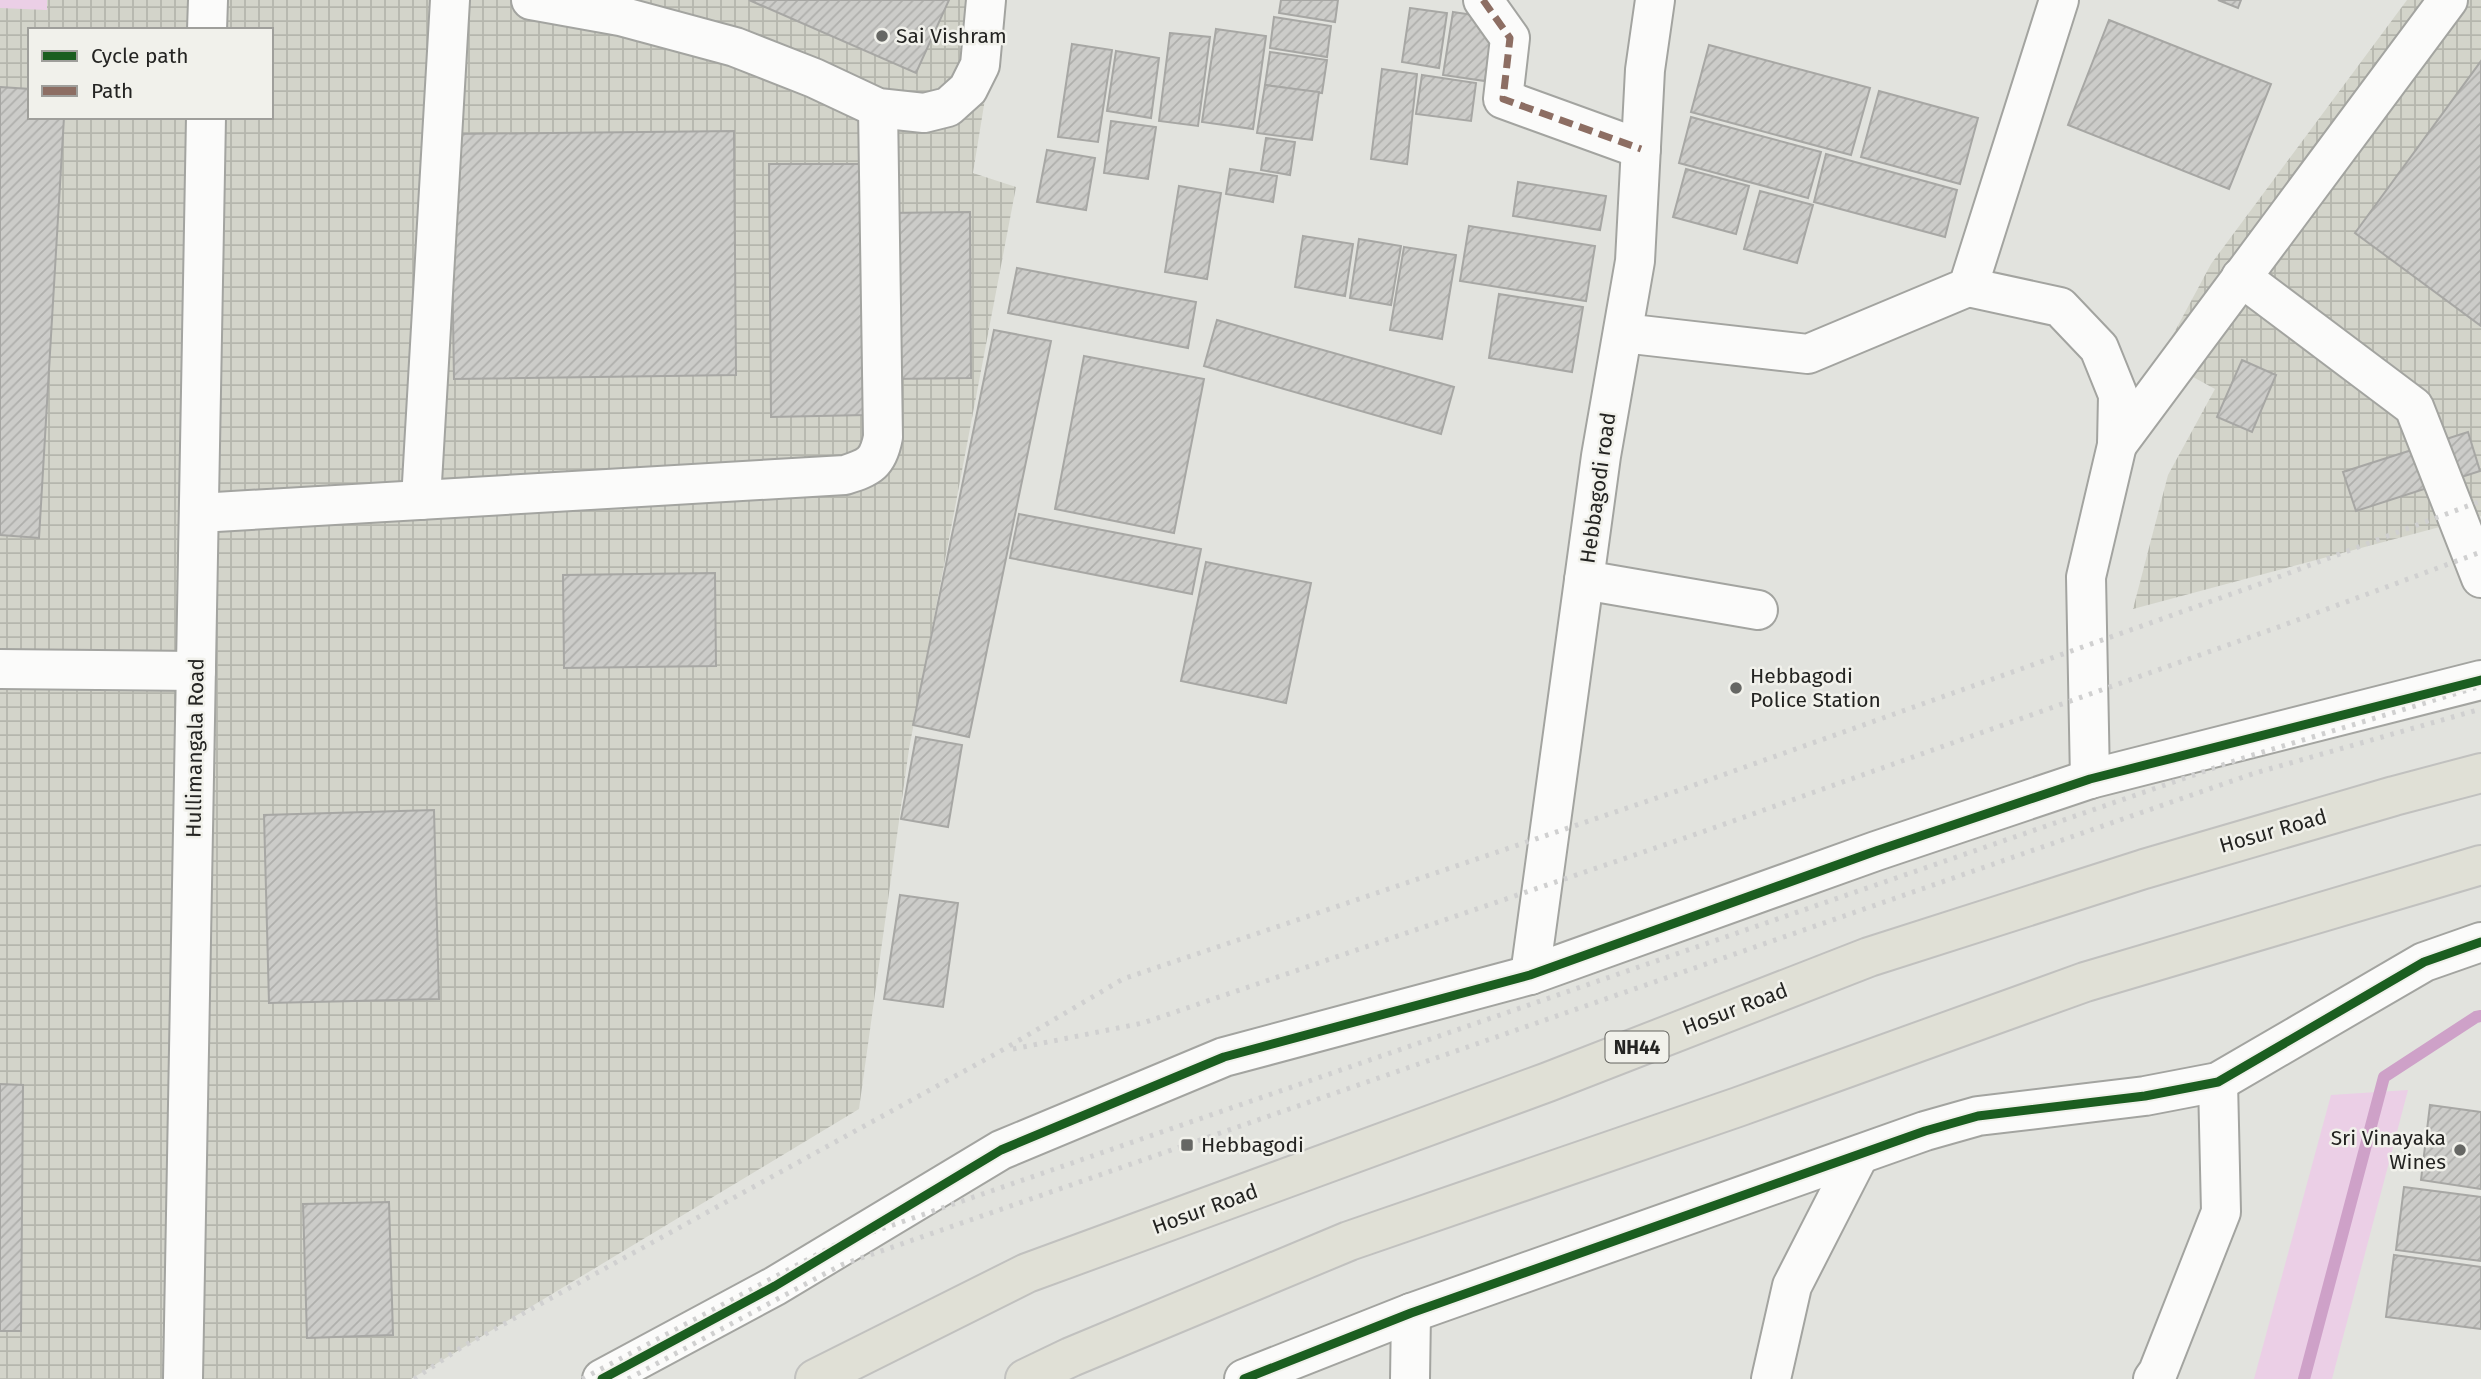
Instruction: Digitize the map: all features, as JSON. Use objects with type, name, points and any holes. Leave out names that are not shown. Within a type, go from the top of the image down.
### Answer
[{"type":"highway","name":"Hosur Road","points":[[815,1379],[1027,1273],[1548,1082],[1869,957],[2144,869],[2481,773]]},
{"type":"highway","points":[[1025,1379],[1071,1357],[1349,1241],[1738,1107],[2085,982],[2481,865]]},
{"type":"street","points":[[207,28],[208,0]]},
{"type":"street","points":[[421,500],[450,0]]},
{"type":"street","points":[[531,0],[620,16],[735,47],[814,78],[878,108],[924,113],[948,107],[968,89],[980,65],[986,0]]},
{"type":"street","points":[[1483,0],[1510,38],[1503,99],[1641,149]]},
{"type":"street","name":"Hebbagodi road","points":[[1531,975],[1601,456],[1635,261],[1644,70],[1655,0]]},
{"type":"street","points":[[1968,286],[2059,0]]},
{"type":"street","points":[[2117,445],[2448,0]]},
{"type":"street","points":[[199,513],[845,475],[867,468],[880,453],[883,437],[878,108]]},
{"type":"street","name":"Hullimangala Road","points":[[183,1379],[206,119]]},
{"type":"street","points":[[2241,277],[2414,407],[2481,578]]},
{"type":"street","points":[[1623,333],[1808,354],[1968,286],[2060,307],[2099,348],[2118,395],[2117,445],[2086,577],[2090,779]]},
{"type":"street","points":[[1584,580],[1758,610]]},
{"type":"street","points":[[0,669],[196,671]]},
{"type":"street","points":[[602,1379],[775,1286],[1001,1150],[1224,1057],[1531,975],[1876,851],[2090,779],[2481,680]]},
{"type":"street","points":[[1244,1379],[1307,1365],[1411,1313],[1925,1131],[1978,1116],[2145,1096],[2218,1082],[2424,962],[2481,942]]},
{"type":"street","points":[[2153,1379],[2221,1212],[2218,1082]]},
{"type":"street","points":[[1771,1379],[1791,1286],[1859,1155]]},
{"type":"street","points":[[1410,1379],[1411,1313]]},
{"type":"shaded area","points":[[0,0],[1001,0],[973,173],[1016,187],[909,749],[859,1109],[411,1379],[0,1379]]},
{"type":"shaded area","points":[[0,0],[47,0],[47,10],[0,8]]},
{"type":"shaded area","points":[[2407,0],[2481,0],[2481,516],[2133,609],[2168,475],[2215,389],[2160,359],[2211,264]]},
{"type":"shaded area","points":[[2408,1090],[2332,1379],[2254,1379],[2331,1095]]},
{"type":"building","name":"Sai Vishram","points":[[749,0],[949,0],[916,73]]},
{"type":"building","points":[[1281,0],[1338,0],[1335,22],[1279,13]]},
{"type":"building","points":[[2218,0],[2241,0],[2238,8]]},
{"type":"building","points":[[1410,8],[1447,13],[1439,68],[1402,62]]},
{"type":"building","points":[[1453,12],[1494,18],[1485,81],[1443,75]]},
{"type":"building","points":[[1274,17],[1331,26],[1327,57],[1270,48]]},
{"type":"building","points":[[2109,20],[2271,84],[2229,189],[2068,125]]},
{"type":"building","points":[[1216,29],[1266,36],[1253,129],[1202,122]]},
{"type":"building","points":[[1170,33],[1210,37],[1198,126],[1159,121]]},
{"type":"building","points":[[1072,44],[1112,50],[1098,142],[1058,137]]},
{"type":"building","points":[[1709,45],[1870,88],[1851,155],[1691,112]]},
{"type":"building","points":[[1116,51],[1159,58],[1151,118],[1107,111]]},
{"type":"building","points":[[1270,52],[1327,60],[1322,93],[1265,85]]},
{"type":"building","points":[[2481,61],[2481,326],[2355,233]]},
{"type":"building","points":[[1382,69],[1417,74],[1407,164],[1371,159]]},
{"type":"building","points":[[1422,75],[1476,83],[1471,121],[1416,114]]},
{"type":"building","points":[[1265,85],[1319,92],[1312,140],[1257,133]]},
{"type":"building","points":[[0,87],[28,89],[28,119],[64,119],[39,538],[0,535]]},
{"type":"building","points":[[1879,91],[1978,118],[1960,184],[1861,157]]},
{"type":"building","points":[[1691,117],[1821,152],[1808,198],[1679,163]]},
{"type":"building","points":[[1111,121],[1156,127],[1148,179],[1104,173]]},
{"type":"building","points":[[734,131],[736,375],[454,379],[450,134]]},
{"type":"building","points":[[1266,138],[1295,142],[1290,175],[1261,170]]},
{"type":"building","points":[[1047,150],[1095,158],[1086,210],[1037,202]]},
{"type":"building","points":[[1826,154],[1957,190],[1945,237],[1814,202]]},
{"type":"building","points":[[769,164],[863,164],[866,415],[771,417]]},
{"type":"building","points":[[1230,169],[1277,176],[1273,202],[1226,194]]},
{"type":"building","points":[[1686,169],[1749,186],[1736,234],[1673,217]]},
{"type":"building","points":[[1518,182],[1606,196],[1600,230],[1513,216]]},
{"type":"building","points":[[1179,186],[1221,193],[1207,279],[1165,272]]},
{"type":"building","points":[[1760,191],[1813,205],[1797,263],[1744,249]]},
{"type":"building","points":[[970,212],[971,378],[889,379],[887,213]]},
{"type":"building","points":[[1469,226],[1595,246],[1586,301],[1460,281]]},
{"type":"building","points":[[1303,236],[1353,244],[1345,296],[1295,287]]},
{"type":"building","points":[[1359,239],[1401,246],[1391,305],[1350,298]]},
{"type":"building","points":[[1404,247],[1456,255],[1442,339],[1390,330]]},
{"type":"building","points":[[1017,268],[1196,302],[1188,348],[1008,313]]},
{"type":"building","points":[[1499,294],[1583,307],[1572,372],[1489,358]]},
{"type":"building","points":[[1217,320],[1454,387],[1441,434],[1204,366]]},
{"type":"building","points":[[994,330],[1051,341],[969,737],[913,725]]},
{"type":"building","points":[[1084,356],[1204,379],[1174,533],[1055,509]]},
{"type":"building","points":[[2242,360],[2276,375],[2252,432],[2217,417]]},
{"type":"building","points":[[2468,432],[2480,471],[2356,511],[2343,472]]},
{"type":"building","points":[[1019,514],[1201,549],[1192,594],[1010,558]]},
{"type":"building","points":[[1206,562],[1311,583],[1286,703],[1181,681]]},
{"type":"building","points":[[715,573],[716,666],[564,668],[563,575]]},
{"type":"building","points":[[916,737],[962,745],[948,827],[901,819]]},
{"type":"building","points":[[434,810],[439,999],[269,1003],[264,815]]},
{"type":"building","points":[[900,895],[958,903],[943,1007],[884,999]]},
{"type":"building","points":[[0,1084],[23,1085],[21,1331],[0,1331]]},
{"type":"building","points":[[2430,1105],[2481,1112],[2481,1189],[2421,1180]]},
{"type":"building","points":[[2404,1187],[2481,1197],[2481,1261],[2396,1250]]},
{"type":"building","points":[[389,1202],[393,1335],[307,1338],[303,1204]]},
{"type":"building","points":[[2394,1255],[2481,1267],[2481,1329],[2386,1317]]},
{"type":"waterway","points":[[2304,1379],[2384,1077],[2481,1016]]},
{"type":"railway","points":[[414,1379],[462,1347],[999,1052],[1123,979],[1686,788],[2257,585],[2481,501]]},
{"type":"railway","points":[[1013,1049],[1143,1023],[1702,832],[2273,629],[2481,552]]},
{"type":"railway","points":[[582,1379],[835,1245],[2240,759],[2481,686]]},
{"type":"railway","points":[[628,1379],[841,1265],[2255,773],[2481,709]]},
{"type":"marked path","points":[[1483,0],[1510,38],[1503,99],[1641,149]]},
{"type":"cycle path","points":[[602,1379],[775,1286],[1001,1150],[1224,1057],[1530,975],[1876,851],[2090,779],[2481,680]]},
{"type":"cycle path","points":[[1244,1379],[1411,1313],[1925,1131],[1978,1116],[2145,1096],[2218,1082],[2424,962],[2481,942]]},
{"type":"place","name":"Sai Vishram","points":[[882,36]]},
{"type":"place","name":"Hebbagodi Police Station","points":[[1736,688]]},
{"type":"place","name":"Hebbagodi","points":[[1187,1145]]},
{"type":"place","name":"Sri Vinayaka Wines","points":[[2460,1150]]}]
